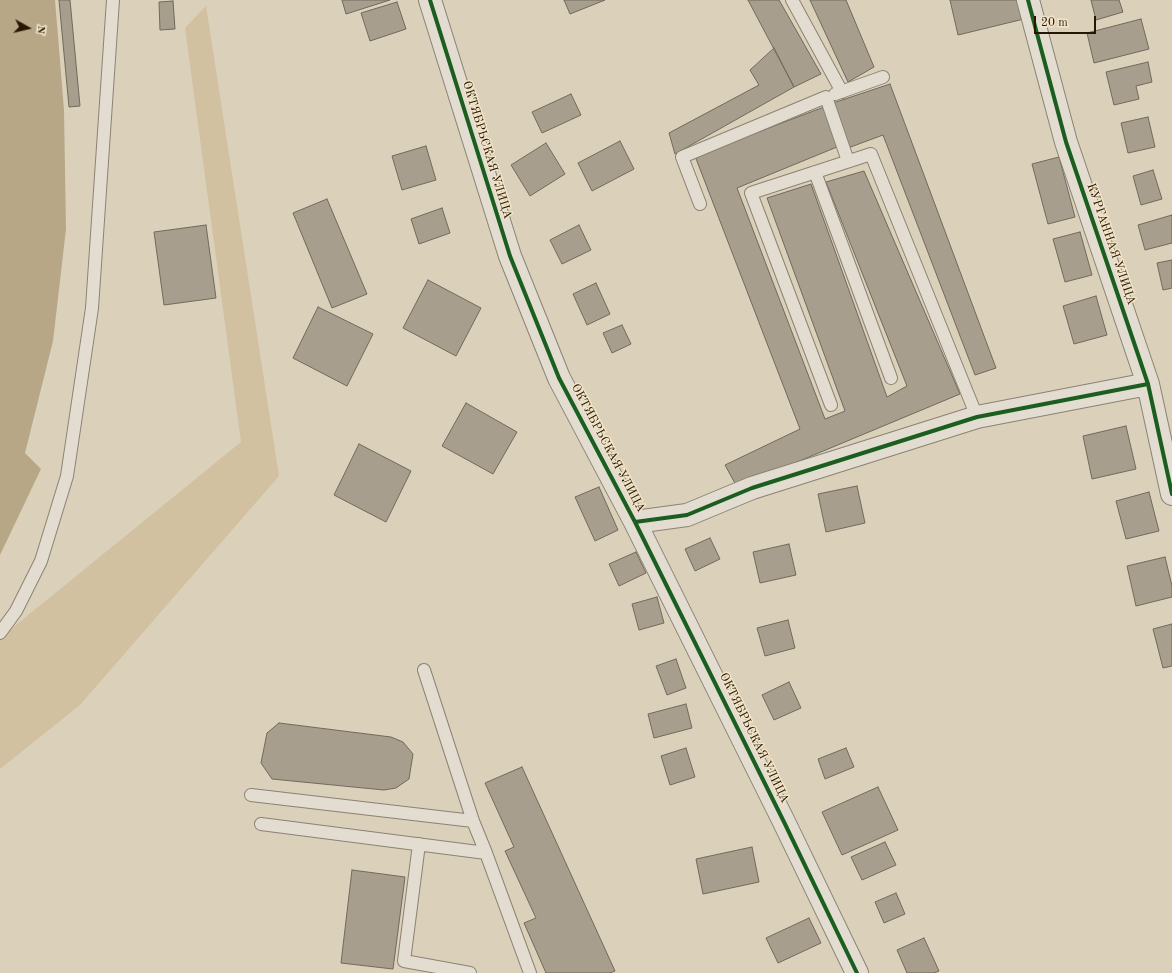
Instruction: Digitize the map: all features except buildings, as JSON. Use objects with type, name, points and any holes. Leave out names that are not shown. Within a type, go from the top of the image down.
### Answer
[{"type":"street","name":"ОКТЯБРЬСКАЯ УЛИЦА","points":[[430,0],[510,256],[559,378],[635,522],[788,828],[857,973]]},
{"type":"street","name":"КУРГАННАЯ УЛИЦА","points":[[1028,0],[1066,142],[1148,384],[1172,494]]},
{"type":"street","points":[[635,522],[687,515],[752,488],[977,417],[1148,384]]},
{"type":"lane","points":[[0,633],[16,611],[41,561],[67,476],[92,308],[113,0]]},
{"type":"lane","points":[[792,0],[842,92]]},
{"type":"lane","points":[[700,204],[682,157],[826,97],[883,77]]},
{"type":"lane","points":[[826,97],[848,161]]},
{"type":"lane","points":[[831,405],[752,193],[871,154],[977,417]]},
{"type":"lane","points":[[815,172],[891,378]]},
{"type":"lane","points":[[424,670],[473,822],[486,853],[530,973]]},
{"type":"lane","points":[[251,795],[473,822]]},
{"type":"lane","points":[[261,824],[486,853]]},
{"type":"lane","points":[[419,844],[404,961],[470,973]]},
{"type":"shaded area","points":[[0,0],[55,0],[64,110],[66,229],[53,341],[25,453],[41,469],[0,555]]},
{"type":"shaded area","points":[[206,6],[279,476],[80,705],[0,769],[0,638],[241,442],[185,28]]},
{"type":"cycle path","points":[[430,0],[510,256],[559,378],[635,522],[857,973]]},
{"type":"cycle path","points":[[1028,0],[1066,142],[1148,384],[1172,494]]},
{"type":"cycle path","points":[[635,522],[687,515],[752,488],[977,417],[1148,384]]}]
